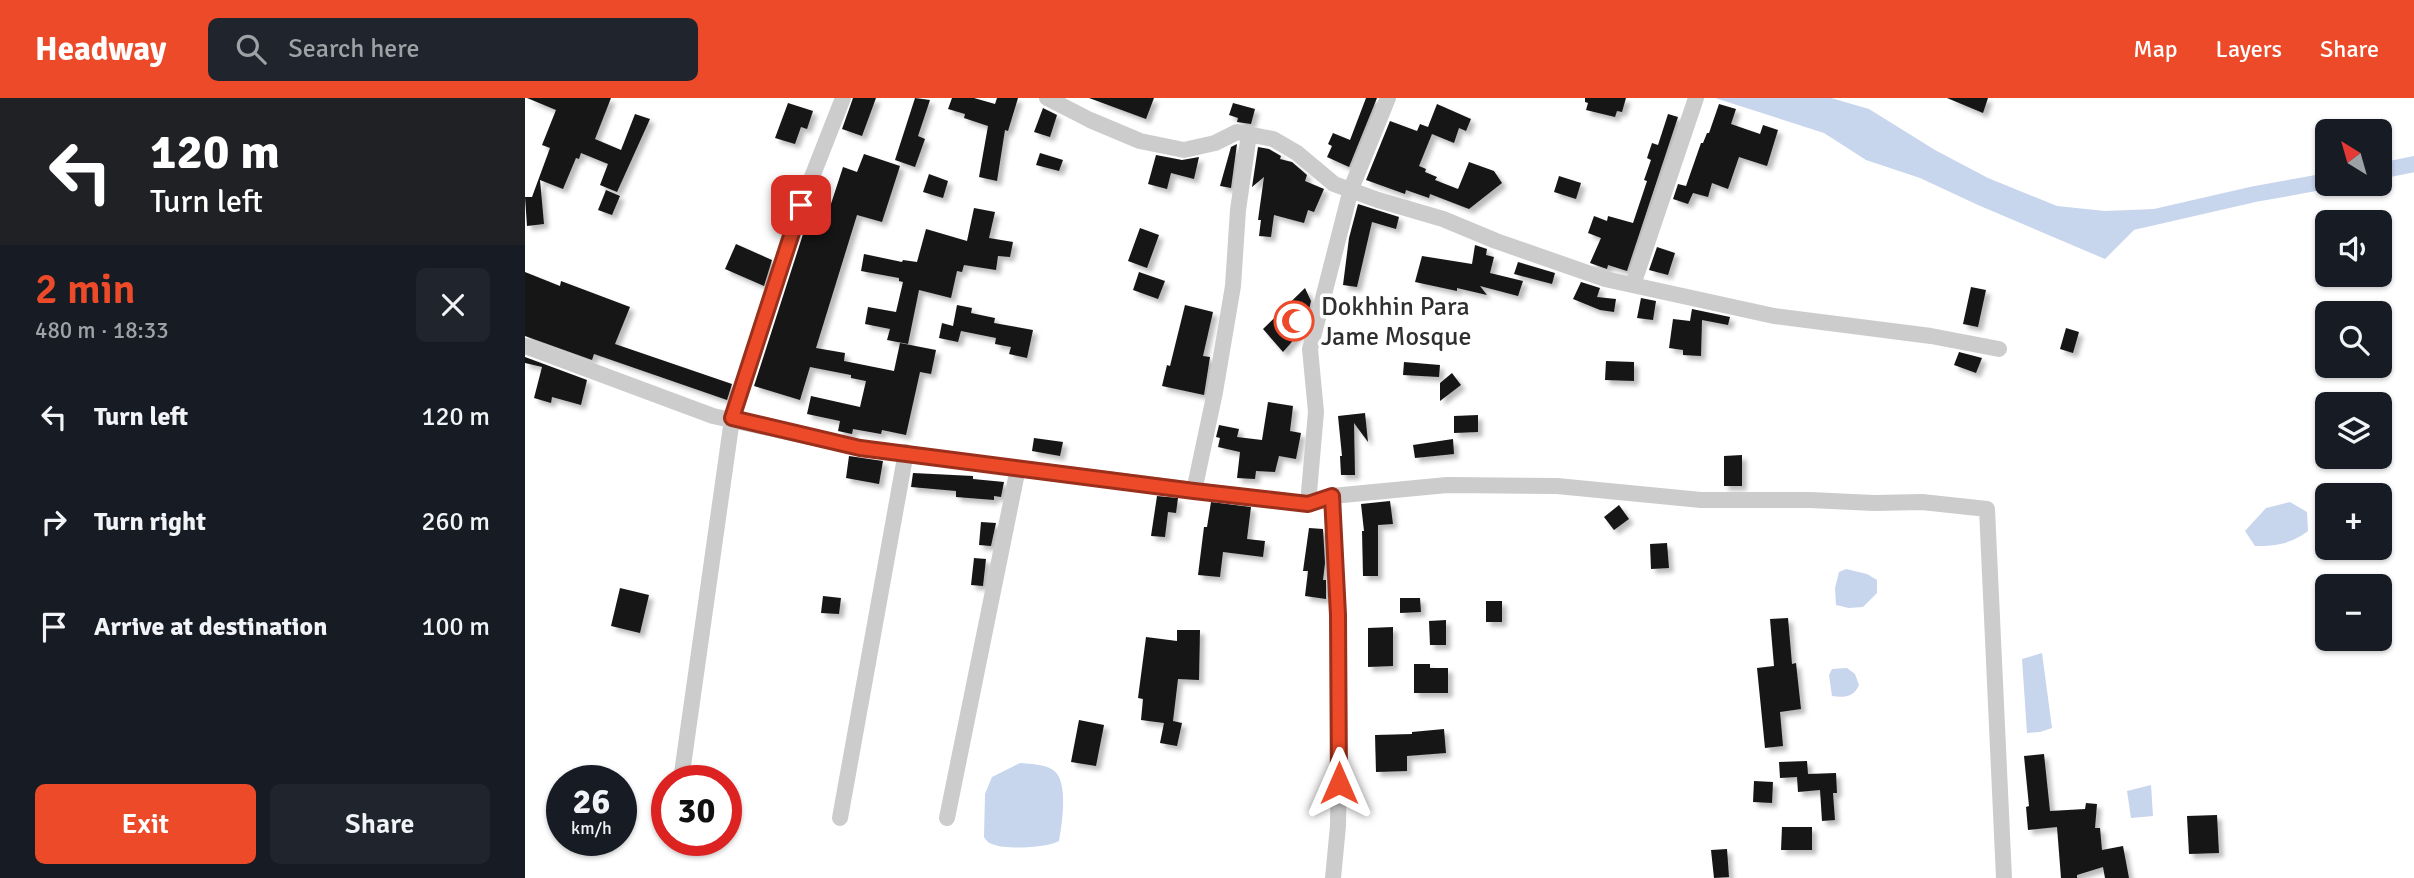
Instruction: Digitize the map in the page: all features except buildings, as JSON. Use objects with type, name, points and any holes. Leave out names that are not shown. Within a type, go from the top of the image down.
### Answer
[{"type":"street","points":[[683,765],[732,418],[801,205],[843,98]]},
{"type":"street","points":[[1047,98],[1140,141],[1184,150],[1215,143],[1237,132],[1273,139],[1297,153],[1334,184],[1443,219],[1550,261],[1605,279],[1774,316],[1931,336],[1999,349]]},
{"type":"street","points":[[1308,504],[1315,412],[1310,349],[1351,189],[1388,98]]},
{"type":"street","points":[[1633,285],[1693,105]]},
{"type":"street","points":[[1194,491],[1215,392],[1233,286],[1238,210],[1249,134]]},
{"type":"street","points":[[525,346],[713,416],[860,448],[1308,504],[1332,496],[1447,485],[1557,486],[1701,500],[1922,502],[1987,509],[2004,878]]},
{"type":"street","points":[[840,818],[906,452]]},
{"type":"street","points":[[947,818],[1018,468]]},
{"type":"street","points":[[1332,496],[1338,615],[1339,739],[1338,826],[1333,878]]},
{"type":"water","points":[[1715,98],[1831,98],[1869,109],[1935,150],[1988,178],[2057,206],[2105,211],[2155,209],[2105,259],[1920,178],[1866,160],[1824,133]]},
{"type":"water","points":[[2290,502],[2307,512],[2308,531],[2283,543],[2255,546],[2245,531],[2266,508]]},
{"type":"water","points":[[1846,569],[1867,574],[1877,580],[1877,593],[1863,607],[1836,605],[1835,588],[1839,572]]},
{"type":"water","points":[[2042,653],[2052,728],[2027,733],[2022,659]]},
{"type":"water","points":[[1847,668],[1855,674],[1859,685],[1857,689],[1848,696],[1832,696],[1829,675],[1832,669]]},
{"type":"water","points":[[1020,763],[1046,767],[1058,775],[1063,792],[1059,841],[1036,847],[1016,848],[991,844],[984,837],[985,794],[992,777]]},
{"type":"water","points":[[2151,785],[2153,816],[2131,818],[2127,791]]},
{"type":"waterway","points":[[2392,169],[2414,164]]},
{"type":"waterway","points":[[2124,224],[2315,183]]},
{"type":"place","name":"Dokhhin Para Jame Mosque","points":[[1294,321]]},
{"type":"route","points":[[801,205],[732,418],[860,448],[1308,504],[1332,496],[1338,615],[1339,783]]}]
